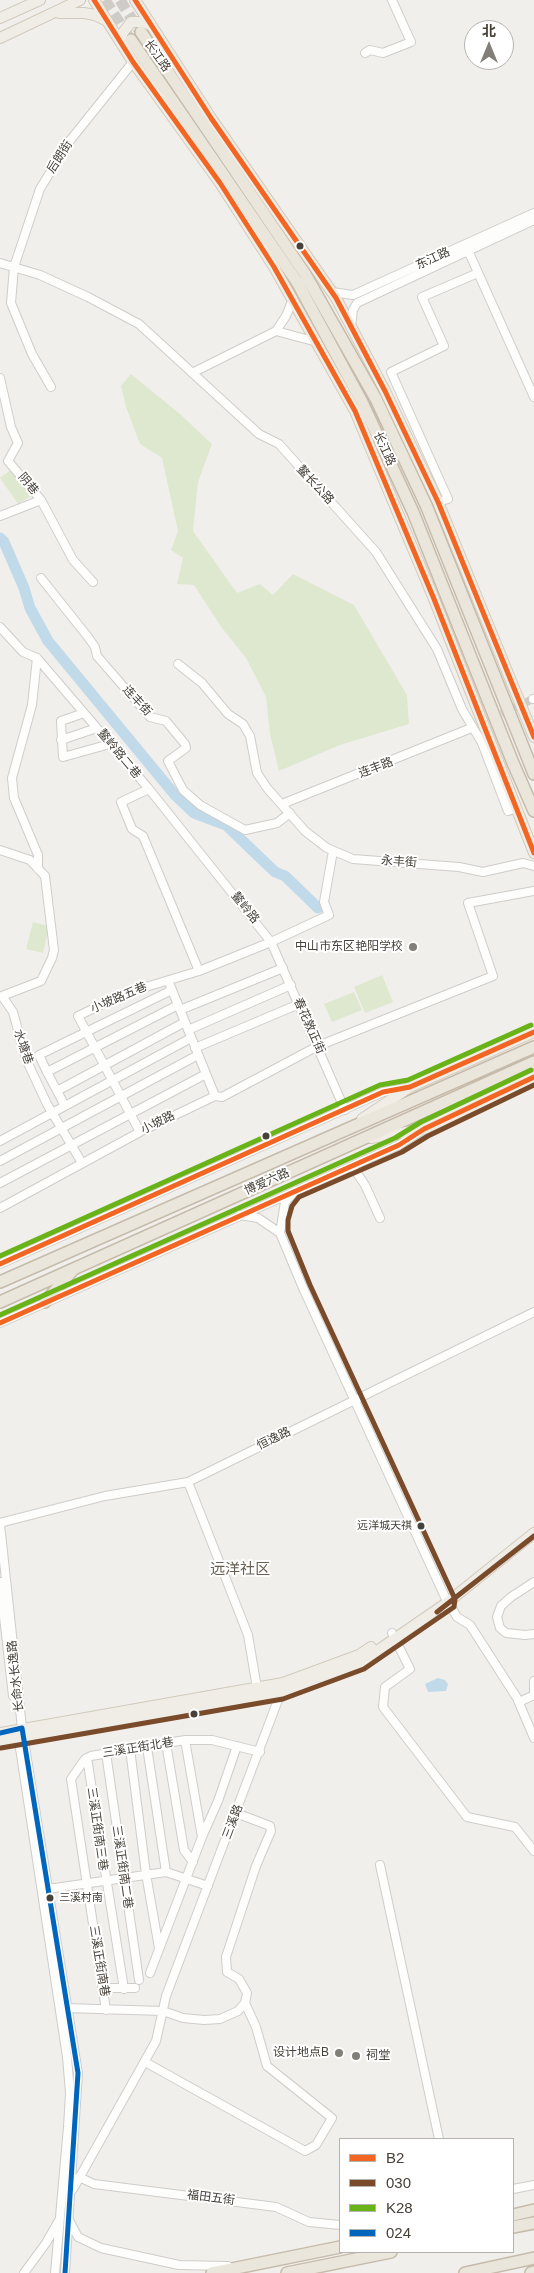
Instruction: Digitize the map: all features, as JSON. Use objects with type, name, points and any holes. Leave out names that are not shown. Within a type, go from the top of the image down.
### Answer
[{"type":"highway","name":"长江路","points":[[141,32],[305,274],[376,399],[432,519],[534,774]]},
{"type":"highway","name":"长江路","points":[[126,42],[297,282],[362,402],[415,517],[534,811]]},
{"type":"highway","name":"博爱六路","points":[[0,1282],[534,1047]]},
{"type":"highway","name":"博爱六路","points":[[0,1302],[534,1062]]},
{"type":"highway","points":[[45,1302],[75,1268]]},
{"type":"highway","points":[[514,2215],[534,2210]]},
{"type":"highway","points":[[514,2229],[534,2223]]},
{"type":"highway","points":[[514,2229],[534,2228]]},
{"type":"highway","points":[[212,2273],[339,2247]]},
{"type":"highway","points":[[287,2273],[386,2253]]},
{"type":"highway","points":[[331,2273],[361,2258]]},
{"type":"highway","points":[[465,2273],[534,2258]]},
{"type":"main road","points":[[0,18],[40,0]]},
{"type":"main road","points":[[0,38],[80,0]]},
{"type":"main road","name":"长江路","points":[[94,0],[107,22],[126,42],[133,62],[220,183],[293,299],[355,411],[459,661],[534,853]]},
{"type":"main road","name":"长江路","points":[[135,0],[142,5],[152,26],[211,118],[333,295],[351,327],[385,391],[438,502],[512,685],[533,731]]},
{"type":"main road","points":[[50,14],[95,14],[107,22]]},
{"type":"main road","points":[[126,42],[122,34],[131,22],[144,22],[152,26]]},
{"type":"main road","points":[[415,517],[420,565]]},
{"type":"main road","name":"长江路","points":[[432,519],[470,580]]},
{"type":"main road","points":[[459,661],[494,714]]},
{"type":"main road","points":[[512,685],[522,748]]},
{"type":"main road","points":[[522,1037],[534,1028]]},
{"type":"main road","points":[[349,1128],[410,1087],[534,1032]]},
{"type":"main road","name":"博爱六路","points":[[424,1129],[532,1079]]},
{"type":"main road","points":[[360,1140],[424,1129]]},
{"type":"main road","points":[[447,1600],[534,1526]]},
{"type":"main road","points":[[0,1741],[20,1733],[283,1683],[359,1655],[393,1636],[447,1600],[534,1533]]},
{"type":"main road","points":[[0,1732],[20,1733],[281,1692],[361,1662],[393,1636]]},
{"type":"street","points":[[365,52],[370,50],[383,54],[411,42],[392,0]]},
{"type":"street","name":"后朗街","points":[[51,388],[32,354],[12,303],[14,267],[26,224],[40,189],[68,143],[133,62]]},
{"type":"street","name":"东江路","points":[[351,327],[353,310],[357,303],[534,213]]},
{"type":"street","name":"东江路","points":[[333,295],[353,295],[534,220]]},
{"type":"street","points":[[466,247],[534,397]]},
{"type":"street","name":"鳌长公路","points":[[0,263],[40,275],[88,297],[139,324],[259,434],[279,444],[376,552],[437,649],[462,708],[482,743],[508,811],[516,808]]},
{"type":"street","points":[[438,502],[448,499],[391,372],[444,346],[422,297],[478,273]]},
{"type":"street","points":[[192,373],[276,331],[286,316],[293,299]]},
{"type":"street","points":[[276,331],[317,342]]},
{"type":"street","name":"阴巷","points":[[0,378],[12,427],[18,443],[8,461],[41,500],[73,560],[93,582]]},
{"type":"street","points":[[385,391],[398,388]]},
{"type":"street","points":[[0,516],[41,500]]},
{"type":"street","name":"连丰街","points":[[41,578],[92,642],[97,656],[150,717],[166,721],[185,744],[186,748],[168,761],[183,790],[200,805],[245,830],[277,823],[290,813]]},
{"type":"street","name":"鳌岭路二巷","points":[[0,627],[23,652],[37,658],[149,789],[121,802],[132,828],[143,836],[199,971]]},
{"type":"street","points":[[37,658],[32,705],[12,778],[14,798],[38,855],[38,869]]},
{"type":"street","name":"永丰街","points":[[178,664],[202,683],[228,714],[243,724],[250,736],[257,773],[305,831],[333,850],[353,859],[459,867],[483,872],[523,862],[534,866]]},
{"type":"street","points":[[84,713],[61,722],[63,757],[110,744]]},
{"type":"street","points":[[61,740],[96,728]]},
{"type":"street","name":"连丰路","points":[[282,804],[469,729]]},
{"type":"street","name":"鳌岭路","points":[[149,789],[271,942]]},
{"type":"street","points":[[0,850],[30,860],[38,869]]},
{"type":"street","points":[[215,1096],[168,981],[199,971],[271,942],[329,914],[324,902],[333,850]]},
{"type":"street","name":"水塘巷","points":[[38,869],[45,876],[54,950],[41,981],[2,996],[13,1012],[26,1060],[52,1112],[82,1163]]},
{"type":"street","name":"小坡路","points":[[0,1208],[140,1132],[215,1096],[222,1097],[318,1046],[494,976],[468,903],[534,891]]},
{"type":"street","name":"春花敦正街","points":[[271,942],[345,1110]]},
{"type":"street","points":[[47,1072],[179,1008],[283,968]]},
{"type":"street","name":"小坡路五巷","points":[[140,1132],[78,1016],[126,993],[168,981]]},
{"type":"street","points":[[57,1090],[186,1026],[291,985]]},
{"type":"street","points":[[65,1106],[39,1055],[172,990]]},
{"type":"street","points":[[0,1161],[121,1097],[197,1052],[299,1004]]},
{"type":"street","points":[[0,1141],[191,1038]]},
{"type":"street","points":[[0,1183],[206,1074]]},
{"type":"street","points":[[0,1264],[383,1092],[410,1087]]},
{"type":"street","name":"博爱六路","points":[[0,1323],[399,1145],[424,1129]]},
{"type":"street","points":[[352,1166],[365,1185],[380,1218]]},
{"type":"street","points":[[295,1191],[284,1202],[280,1232],[354,1400],[447,1600],[457,1617],[470,1625],[519,1702],[534,1738]]},
{"type":"street","points":[[240,1215],[258,1218],[280,1232]]},
{"type":"street","name":"恒逸路","points":[[0,1524],[105,1496],[188,1482],[354,1400],[412,1374],[534,1312]]},
{"type":"street","points":[[0,1329],[8,1319]]},
{"type":"street","points":[[188,1482],[248,1636],[258,1688]]},
{"type":"street","name":"长命水长逸路","points":[[0,1524],[20,1733],[48,1889],[64,2008],[70,2093],[55,2273]]},
{"type":"street","name":"长命水长逸路","points":[[0,1582],[20,1733],[64,2008],[78,2073],[66,2273]]},
{"type":"street","points":[[534,1582],[501,1606],[497,1617],[500,1628],[506,1633],[534,1634]]},
{"type":"street","points":[[393,1636],[410,1669],[385,1686],[383,1707],[468,1817],[515,1826],[534,1851]]},
{"type":"street","points":[[519,1702],[534,1694],[534,1681]]},
{"type":"street","name":"三溪路","points":[[71,2191],[156,2041],[166,1996],[260,1752],[281,1692]]},
{"type":"street","points":[[185,1740],[202,1838]]},
{"type":"street","name":"三溪正街北巷","points":[[77,1823],[71,1779],[86,1758],[185,1740],[212,1740],[260,1752]]},
{"type":"street","points":[[166,1744],[184,1850],[193,1862]]},
{"type":"street","points":[[150,1973],[218,1801],[237,1746]]},
{"type":"street","points":[[148,1747],[166,1872]]},
{"type":"street","points":[[130,1749],[146,1874],[159,1949]]},
{"type":"street","name":"三溪正街南二巷","points":[[106,1753],[139,1980]]},
{"type":"street","name":"三溪正街南三巷","points":[[86,1758],[124,1989]]},
{"type":"street","points":[[64,2008],[163,2011],[183,2018],[220,2019],[238,2012],[245,2003],[247,1993],[239,1979],[227,1972],[226,1957],[256,1866],[271,1831],[270,1826],[236,1813]]},
{"type":"street","name":"三溪正街南巷","points":[[77,1823],[106,2010]]},
{"type":"street","points":[[380,1865],[439,2138]]},
{"type":"street","points":[[48,1889],[166,1872],[208,1886]]},
{"type":"street","points":[[103,1988],[135,1988]]},
{"type":"street","points":[[145,2062],[305,2152],[316,2145],[332,2118],[267,2066],[256,2027],[245,2003]]},
{"type":"street","points":[[74,2157],[80,2161],[89,2160]]},
{"type":"street","name":"福田五街","points":[[79,2177],[94,2184],[276,2206],[309,2222],[339,2226]]},
{"type":"street","points":[[514,2189],[534,2185]]},
{"type":"street","points":[[24,2273],[46,2243],[60,2218]]},
{"type":"street","points":[[69,2220],[78,2236],[101,2248],[179,2265],[242,2267]]},
{"type":"green space","points":[[131,374],[180,414],[212,444],[198,482],[193,531],[237,593],[260,584],[273,595],[293,574],[354,605],[407,695],[409,724],[340,745],[279,771],[270,734],[266,697],[246,658],[222,628],[194,585],[177,584],[183,558],[171,550],[178,531],[162,458],[140,444],[126,407],[121,386]]},
{"type":"green space","points":[[12,469],[31,496],[18,504],[0,478]]},
{"type":"green space","points":[[33,922],[49,926],[43,953],[26,949]]},
{"type":"green space","points":[[382,975],[393,1002],[365,1013],[354,987]]},
{"type":"green space","points":[[354,992],[362,1010],[332,1022],[324,1004]]},
{"type":"water","points":[[438,1678],[445,1680],[448,1684],[446,1691],[428,1692],[425,1684]]},
{"type":"waterway","points":[[0,538],[4,542],[24,588],[30,608],[48,641],[175,795],[194,813],[226,825],[275,872],[285,876],[318,908]]},
{"type":"tunnel","points":[[105,0],[130,39]]},
{"type":"tunnel","points":[[120,0],[138,29]]},
{"type":"tunnel","points":[[469,729],[533,699]]},
{"type":"transit line","name":"B2","points":[[94,0],[133,62],[220,183],[274,267],[355,411],[434,599],[534,853]]},
{"type":"transit line","name":"B2","points":[[135,0],[211,118],[336,298],[385,391],[438,502],[534,737]]},
{"type":"transit line","name":"K28","points":[[0,1256],[380,1085],[408,1080],[531,1025]]},
{"type":"transit line","name":"B2","points":[[0,1264],[383,1092],[410,1087],[534,1032]]},
{"type":"transit line","name":"K28","points":[[0,1315],[395,1138],[421,1122],[531,1070]]},
{"type":"transit line","name":"B2","points":[[0,1323],[399,1145],[424,1129],[534,1077]]},
{"type":"transit line","name":"030","points":[[1,1748],[283,1699],[364,1669],[454,1607],[455,1599],[310,1285],[288,1231],[288,1220],[292,1206],[299,1197],[402,1152],[428,1136],[534,1085]]},
{"type":"transit line","name":"030","points":[[437,1612],[534,1536]]},
{"type":"transit line","name":"024","points":[[0,1733],[22,1728],[78,2073],[65,2273]]},
{"type":"place","name":"中山市东区艳阳学校","points":[[413,947]]},
{"type":"place","name":"远洋城天祺","points":[[421,1526]]},
{"type":"place","name":"三溪村南","points":[[50,1898]]},
{"type":"place","name":"设计地点B","points":[[339,2053]]},
{"type":"place","name":"祠堂","points":[[356,2056]]},
{"type":"district","name":"远洋社区","points":[[240,1570]]}]
